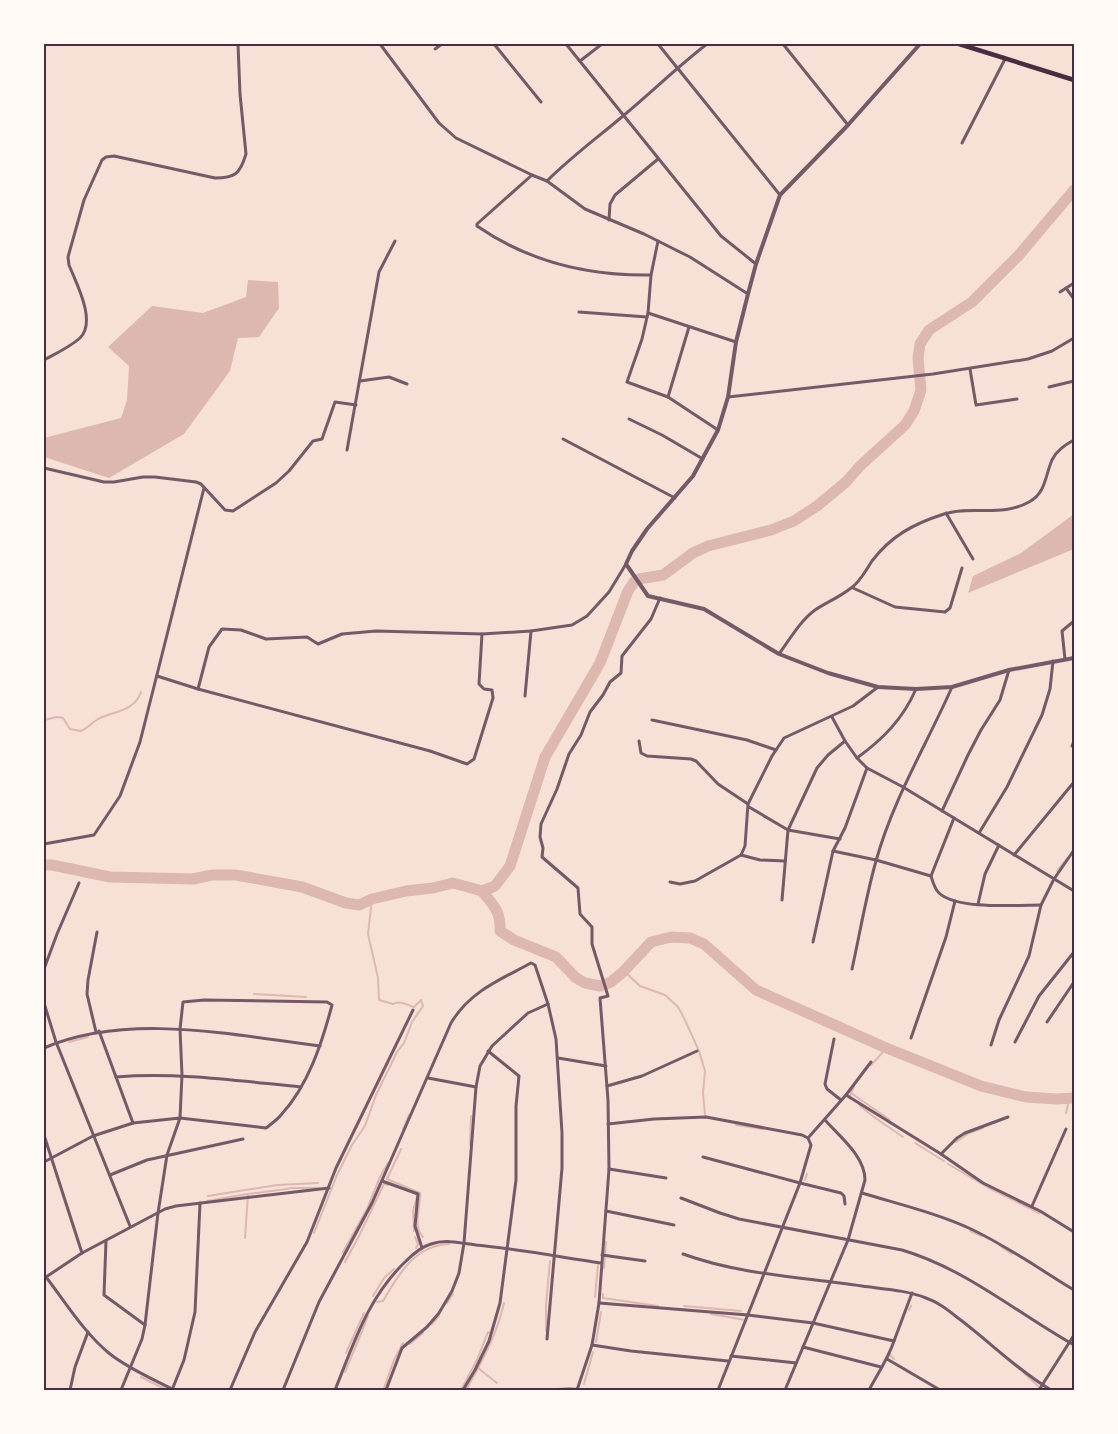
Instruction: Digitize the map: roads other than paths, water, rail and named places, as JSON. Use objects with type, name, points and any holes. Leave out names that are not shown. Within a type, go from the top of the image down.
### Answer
[{"type":"main road","points":[[959,44],[1074,80]]},
{"type":"street","points":[[44,360],[80,338],[85,331],[87,322],[86,312],[69,265],[68,257],[84,200],[102,160],[106,157],[114,156],[215,178],[228,178],[237,174],[246,154],[240,94],[238,44]]},
{"type":"street","points":[[380,44],[448,133],[532,175],[547,180],[585,209],[690,257],[748,294]]},
{"type":"street","points":[[435,49],[442,44]]},
{"type":"street","points":[[494,44],[541,102]]},
{"type":"street","points":[[566,44],[721,236],[756,264]]},
{"type":"street","points":[[580,61],[602,44]]},
{"type":"street","points":[[658,44],[780,195]]},
{"type":"street","points":[[547,180],[570,158],[623,116],[677,67],[707,44]]},
{"type":"street","points":[[783,44],[848,125]]},
{"type":"street","points":[[198,689],[209,646],[222,629],[242,630],[266,639],[306,637],[318,644],[342,634],[376,631],[482,634],[531,631],[572,625],[580,622],[587,616],[609,592],[647,529],[693,476],[718,430],[728,397],[736,342],[748,294],[756,264],[780,195],[848,125],[920,44]]},
{"type":"street","points":[[962,143],[1005,59]]},
{"type":"street","points":[[609,220],[610,204],[615,195],[658,159]]},
{"type":"street","points":[[532,175],[477,226],[515,249],[551,262],[603,273],[651,275]]},
{"type":"street","points":[[347,450],[379,272],[395,241]]},
{"type":"street","points":[[658,241],[651,275],[648,315],[627,382],[668,397],[718,430]]},
{"type":"street","points":[[1060,292],[1074,283]]},
{"type":"street","points":[[1066,288],[1074,299]]},
{"type":"street","points":[[578,312],[648,315],[736,342]]},
{"type":"street","points":[[668,397],[689,327]]},
{"type":"street","points":[[728,397],[923,376],[970,369],[1040,357],[1074,338]]},
{"type":"street","points":[[970,369],[976,405],[1016,399]]},
{"type":"street","points":[[360,381],[389,376],[407,384]]},
{"type":"street","points":[[1049,387],[1074,381]]},
{"type":"street","points":[[44,468],[104,482],[155,477],[196,482],[225,510],[233,511],[276,483],[290,471],[313,441],[322,439],[335,402],[356,405]]},
{"type":"street","points":[[629,419],[662,435],[703,459]]},
{"type":"street","points":[[563,439],[675,498]]},
{"type":"street","points":[[778,654],[815,610],[853,588],[881,549],[894,537],[909,528],[946,513],[1003,510],[1031,501],[1040,494],[1046,483],[1052,460],[1065,445],[1074,440]]},
{"type":"street","points":[[44,844],[94,835],[120,796],[140,742],[204,488]]},
{"type":"street","points":[[946,513],[973,559]]},
{"type":"street","points":[[626,564],[648,596],[704,609],[778,654],[828,673],[878,687],[916,689],[952,686],[1009,670],[1074,658]]},
{"type":"street","points":[[853,588],[895,606],[945,612],[950,608],[962,568]]},
{"type":"street","points":[[577,1390],[592,1345],[599,1303],[609,1168],[606,1066],[600,998],[608,996],[592,944],[592,927],[580,914],[578,888],[542,857],[541,824],[557,789],[569,754],[581,735],[590,712],[610,682],[621,673],[622,656],[651,619],[660,598]]},
{"type":"street","points":[[1066,659],[1062,631],[1074,620]]},
{"type":"street","points":[[525,696],[531,631]]},
{"type":"street","points":[[157,676],[198,689],[430,751],[467,764],[474,760],[493,698],[492,690],[484,689],[479,684],[482,634]]},
{"type":"street","points":[[979,833],[1007,787],[1042,715],[1050,689],[1053,661]]},
{"type":"street","points":[[942,811],[981,730],[1000,700],[1009,670]]},
{"type":"street","points":[[852,969],[876,860],[903,788],[952,686]]},
{"type":"street","points":[[670,882],[680,884],[695,881],[741,855],[745,846],[749,806],[776,750],[784,738],[832,717],[860,701],[878,687]]},
{"type":"street","points":[[857,758],[880,740],[897,722],[909,705],[916,689]]},
{"type":"street","points":[[832,717],[845,742],[867,768],[1074,891]]},
{"type":"street","points":[[652,720],[747,740],[776,750]]},
{"type":"street","points":[[639,741],[641,753],[647,756],[696,761],[718,784],[788,830],[840,839]]},
{"type":"street","points":[[1072,746],[1074,741]]},
{"type":"street","points":[[782,900],[788,830],[817,768],[845,742]]},
{"type":"street","points":[[813,942],[833,852],[840,839],[867,768]]},
{"type":"street","points":[[1014,855],[1074,782]]},
{"type":"street","points":[[954,818],[931,876],[937,892],[944,897],[968,904],[1041,905]]},
{"type":"street","points":[[978,904],[985,874],[998,845]]},
{"type":"street","points":[[991,1045],[998,1020],[1029,956],[1041,905],[1054,879],[1074,850]]},
{"type":"street","points":[[833,852],[876,860],[931,876]]},
{"type":"street","points":[[741,855],[760,860],[785,861]]},
{"type":"street","points":[[44,969],[79,884]]},
{"type":"street","points":[[911,1038],[946,937],[955,901]]},
{"type":"street","points":[[97,932],[87,994],[98,1032],[134,1123]]},
{"type":"street","points":[[1015,1042],[1038,996],[1074,952]]},
{"type":"street","points":[[283,1390],[319,1302],[372,1203],[454,1018],[463,1005],[480,991],[532,963],[535,965],[553,1024],[558,1058],[562,1151],[547,1340]]},
{"type":"street","points":[[1047,1022],[1074,982]]},
{"type":"street","points":[[44,1162],[93,1136],[134,1123],[180,1118],[264,1129],[281,1115],[301,1087],[320,1046],[332,1005],[327,1002],[183,1002],[180,1028],[182,1075],[180,1118],[167,1155],[142,1339],[121,1390]]},
{"type":"street","points":[[44,1003],[56,1042],[130,1226]]},
{"type":"street","points":[[386,1390],[402,1348],[432,1321],[452,1291],[459,1274],[464,1244],[476,1087],[480,1066],[488,1051],[501,1037],[528,1013],[548,1004]]},
{"type":"street","points":[[230,1390],[255,1332],[307,1242],[336,1168],[357,1122],[413,1010]]},
{"type":"street","points":[[44,1048],[56,1042],[98,1032],[180,1028],[320,1046]]},
{"type":"street","points":[[834,1039],[826,1084],[827,1089],[842,1100]]},
{"type":"street","points":[[463,1390],[482,1356],[500,1303],[517,1161],[516,1106],[519,1076],[488,1051]]},
{"type":"street","points":[[607,1086],[642,1076],[697,1051]]},
{"type":"street","points":[[558,1058],[606,1066]]},
{"type":"street","points":[[808,1138],[842,1100],[871,1062]]},
{"type":"street","points":[[116,1077],[149,1074],[182,1075],[301,1087]]},
{"type":"street","points":[[428,1078],[476,1087]]},
{"type":"street","points":[[846,1095],[941,1154],[983,1183],[1032,1206],[1074,1232]]},
{"type":"street","points":[[608,1124],[654,1119],[706,1117],[802,1134],[808,1138],[811,1145],[800,1184],[718,1390]]},
{"type":"street","points":[[941,1154],[957,1138],[965,1133],[1008,1117]]},
{"type":"street","points":[[785,1390],[848,1240],[862,1193],[865,1174],[861,1162],[851,1148],[825,1120]]},
{"type":"street","points":[[1032,1206],[1066,1129]]},
{"type":"street","points":[[44,1135],[82,1253]]},
{"type":"street","points":[[110,1175],[138,1163],[167,1155],[243,1139]]},
{"type":"street","points":[[703,1157],[800,1184],[841,1193],[844,1196],[845,1204]]},
{"type":"street","points":[[609,1168],[666,1178]]},
{"type":"street","points":[[382,1181],[418,1194],[415,1226],[422,1248]]},
{"type":"street","points":[[200,1203],[195,1312],[184,1360],[173,1390],[109,1353],[88,1332],[45,1277],[82,1253],[130,1226],[176,1206],[200,1203],[328,1188]]},
{"type":"street","points":[[862,1193],[928,1213],[971,1229],[1074,1290]]},
{"type":"street","points":[[681,1198],[729,1216],[902,1250],[944,1266],[966,1278],[1074,1345]]},
{"type":"street","points":[[606,1210],[674,1225]]},
{"type":"street","points":[[106,1240],[104,1295],[145,1325]]},
{"type":"street","points":[[335,1390],[368,1311],[396,1271],[422,1248],[440,1242],[464,1244],[508,1248],[601,1263]]},
{"type":"street","points":[[602,1254],[645,1261]]},
{"type":"street","points":[[683,1254],[710,1264],[764,1274],[830,1281],[912,1293],[928,1298],[941,1305],[1043,1386],[1051,1390]]},
{"type":"street","points":[[869,1390],[881,1367],[888,1359],[912,1293]]},
{"type":"street","points":[[599,1303],[748,1315],[813,1323],[894,1341]]},
{"type":"street","points":[[70,1390],[76,1361],[88,1332]]},
{"type":"street","points":[[1039,1390],[1074,1335]]},
{"type":"street","points":[[592,1345],[631,1352],[728,1361]]},
{"type":"street","points":[[803,1347],[881,1367]]},
{"type":"street","points":[[731,1356],[796,1363]]},
{"type":"street","points":[[888,1359],[940,1390]]},
{"type":"street","points":[[546,1390],[593,1390]]},
{"type":"waterway","points":[[44,865],[110,877],[193,879],[212,875],[236,875],[302,887],[346,903],[359,905],[372,899],[406,891],[433,888],[453,883],[482,891],[495,886],[510,866],[545,757],[600,663],[628,591],[634,582],[639,579],[663,575],[693,553],[708,546],[771,530],[794,521],[817,506],[846,482],[860,466],[905,425],[914,411],[921,390],[918,358],[920,344],[929,330],[972,302],[1019,255],[1074,190]]},
{"type":"waterway","points":[[44,720],[57,717],[63,718],[70,729],[81,731],[98,719],[134,704],[141,692]]},
{"type":"waterway","points":[[1057,871],[1067,858]]},
{"type":"waterway","points":[[482,891],[498,913],[500,931],[514,940],[556,957],[576,978],[585,983],[600,986],[611,982],[651,942],[671,937],[690,938],[704,944],[756,990],[884,1047],[981,1086],[1026,1097],[1074,1098]]},
{"type":"waterway","points":[[314,1233],[337,1175],[352,1145],[365,1126],[376,1095],[397,1052],[404,1043],[412,1022],[423,1006],[421,1000],[414,1007],[379,1000],[378,978],[368,934],[372,899]]},
{"type":"waterway","points":[[624,971],[640,986],[665,995],[678,1007],[699,1051],[705,1071],[703,1093],[705,1115]]},
{"type":"waterway","points":[[254,994],[306,997]]},
{"type":"waterway","points":[[69,1042],[88,1037]]},
{"type":"waterway","points":[[871,1065],[883,1052],[884,1047]]},
{"type":"waterway","points":[[849,1098],[854,1086]]},
{"type":"waterway","points":[[851,1093],[890,1120]]},
{"type":"waterway","points":[[1066,1113],[1069,1099]]},
{"type":"waterway","points":[[859,1105],[903,1137]]},
{"type":"waterway","points":[[403,1129],[409,1115]]},
{"type":"waterway","points":[[470,1145],[471,1116]]},
{"type":"waterway","points":[[736,1125],[763,1129]]},
{"type":"waterway","points":[[956,1142],[969,1133],[983,1128]]},
{"type":"waterway","points":[[915,1143],[944,1161]]},
{"type":"waterway","points":[[401,1149],[387,1179],[420,1193],[417,1222],[423,1237]]},
{"type":"waterway","points":[[343,1252],[367,1209],[388,1163]]},
{"type":"waterway","points":[[948,1164],[989,1188],[1039,1213]]},
{"type":"waterway","points":[[805,1180],[807,1174]]},
{"type":"waterway","points":[[278,1185],[318,1183]]},
{"type":"waterway","points":[[345,1262],[384,1184],[388,1185]]},
{"type":"waterway","points":[[208,1196],[277,1185]]},
{"type":"waterway","points":[[280,1190],[319,1188]]},
{"type":"waterway","points":[[245,1238],[248,1194],[279,1190]]},
{"type":"waterway","points":[[207,1201],[247,1194]]},
{"type":"waterway","points":[[414,1231],[413,1211],[417,1197]]},
{"type":"waterway","points":[[970,1231],[982,1236]]},
{"type":"waterway","points":[[415,1237],[418,1244],[416,1248]]},
{"type":"waterway","points":[[605,1255],[606,1242]]},
{"type":"waterway","points":[[377,1302],[383,1301],[395,1281],[417,1256],[426,1250],[449,1244]]},
{"type":"waterway","points":[[1000,1246],[1012,1254]]},
{"type":"waterway","points":[[604,1268],[605,1255]]},
{"type":"waterway","points":[[546,1331],[550,1261]]},
{"type":"waterway","points":[[595,1297],[598,1265]]},
{"type":"waterway","points":[[373,1296],[384,1278],[394,1269]]},
{"type":"waterway","points":[[447,1303],[453,1294]]},
{"type":"waterway","points":[[603,1294],[603,1298],[658,1306]]},
{"type":"waterway","points":[[466,1390],[493,1337],[504,1303]]},
{"type":"waterway","points":[[684,1306],[741,1311]]},
{"type":"waterway","points":[[909,1310],[911,1306]]},
{"type":"waterway","points":[[596,1342],[601,1312]]},
{"type":"waterway","points":[[346,1353],[364,1313]]},
{"type":"waterway","points":[[711,1314],[745,1320]]},
{"type":"waterway","points":[[365,1323],[368,1316]]},
{"type":"waterway","points":[[432,1324],[439,1316]]},
{"type":"waterway","points":[[345,1372],[365,1324]]},
{"type":"waterway","points":[[461,1390],[477,1360],[488,1332],[490,1333]]},
{"type":"waterway","points":[[410,1344],[423,1333]]},
{"type":"waterway","points":[[384,1388],[394,1360],[403,1343]]},
{"type":"waterway","points":[[584,1384],[593,1352]]},
{"type":"waterway","points":[[890,1353],[894,1359]]},
{"type":"waterway","points":[[478,1368],[497,1383]]},
{"type":"waterway","points":[[1024,1373],[1039,1387]]},
{"type":"waterway","points":[[141,1377],[167,1390]]}]
